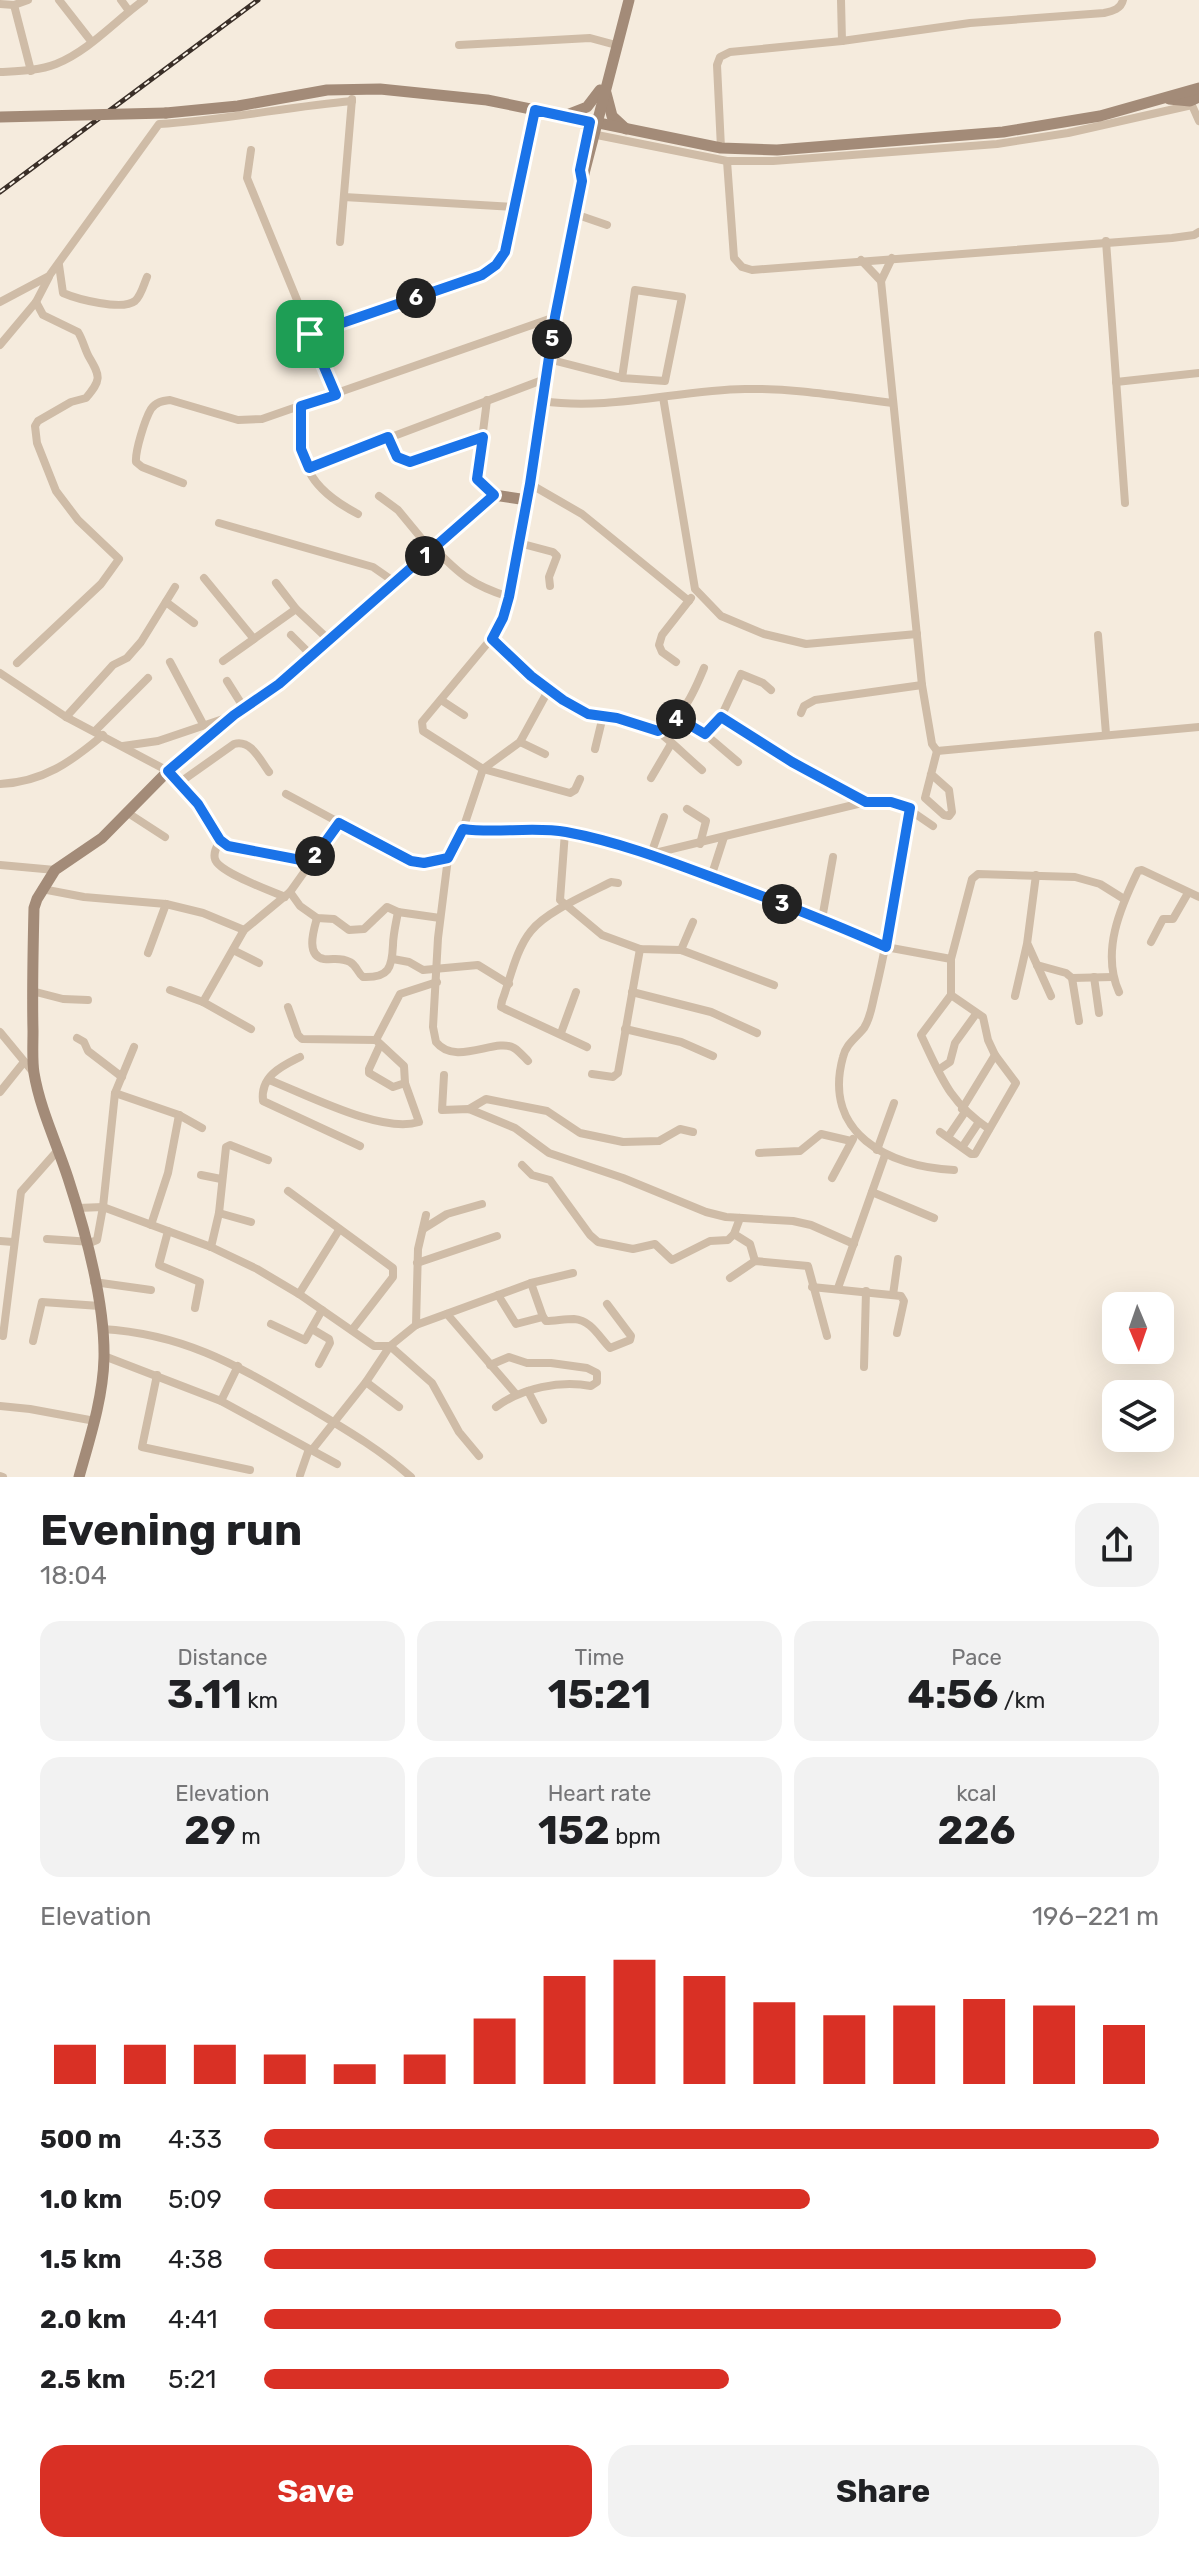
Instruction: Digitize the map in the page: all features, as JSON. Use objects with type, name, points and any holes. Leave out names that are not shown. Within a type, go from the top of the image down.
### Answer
[{"type":"main road","points":[[79,1477],[95,1421],[104,1356],[102,1329],[100,1306],[78,1208],[44,1111],[34,1072],[34,908],[55,870],[102,838],[168,771],[312,656],[494,495],[527,500],[555,317],[582,181],[580,170],[629,0]]},
{"type":"main road","points":[[564,116],[587,107],[603,88]]},
{"type":"main road","points":[[603,88],[612,116],[626,129]]},
{"type":"main road","points":[[0,117],[166,113],[352,95],[438,93],[564,116],[592,128],[626,129],[721,148],[818,153],[1019,130],[1100,116],[1166,98],[1192,99],[1199,88]]},
{"type":"street","points":[[0,4],[14,5],[27,0]]},
{"type":"street","points":[[59,0],[91,41]]},
{"type":"street","points":[[121,0],[129,11]]},
{"type":"street","points":[[0,72],[31,71],[57,64],[144,0]]},
{"type":"street","points":[[841,0],[842,41]]},
{"type":"street","points":[[721,148],[717,65],[720,57],[730,52],[842,41],[970,23],[1104,13],[1114,11],[1123,0]]},
{"type":"street","points":[[14,5],[31,71]]},
{"type":"street","points":[[459,45],[590,38],[616,45]]},
{"type":"street","points":[[340,242],[352,95]]},
{"type":"street","points":[[592,128],[727,161],[997,144],[1068,133],[1192,99],[1199,121]]},
{"type":"street","points":[[0,345],[36,302],[49,276],[159,124],[234,117],[295,101]]},
{"type":"street","points":[[310,334],[482,275],[496,265],[505,252],[535,110]]},
{"type":"street","points":[[251,150],[247,178],[336,395]]},
{"type":"street","points":[[727,161],[734,258],[742,267],[752,270],[1172,238],[1199,232]]},
{"type":"street","points":[[344,197],[514,207]]},
{"type":"street","points":[[575,214],[607,225]]},
{"type":"street","points":[[1106,241],[1125,503]]},
{"type":"street","points":[[892,258],[881,281],[922,685],[932,744],[937,751]]},
{"type":"street","points":[[861,260],[881,281]]},
{"type":"street","points":[[59,265],[63,293],[115,305],[138,298],[147,277]]},
{"type":"street","points":[[0,302],[49,276]]},
{"type":"street","points":[[548,359],[622,378],[665,381],[682,297],[635,290],[622,378]]},
{"type":"street","points":[[17,663],[101,584],[119,559],[63,503],[37,443],[35,426],[41,418],[57,413],[71,402],[86,398],[99,379],[98,370],[78,332],[43,315],[36,302]]},
{"type":"street","points":[[183,483],[136,462],[135,454],[151,408],[160,401],[170,400],[238,420],[262,419],[555,317]]},
{"type":"street","points":[[1116,382],[1199,373]]},
{"type":"street","points":[[309,468],[545,379]]},
{"type":"street","points":[[542,401],[576,404],[743,389],[787,389],[893,403]]},
{"type":"street","points":[[663,397],[695,589],[721,616],[787,641],[806,644],[917,634]]},
{"type":"street","points":[[487,400],[477,479],[494,495]]},
{"type":"street","points":[[301,406],[301,449],[321,491],[358,514]]},
{"type":"street","points":[[388,437],[397,457],[410,462],[483,437]]},
{"type":"street","points":[[530,484],[582,514],[689,601]]},
{"type":"street","points":[[379,496],[398,510],[460,575],[484,589],[509,597]]},
{"type":"street","points":[[527,500],[503,618],[492,639],[422,722],[423,731],[483,769],[570,793],[580,779]]},
{"type":"street","points":[[219,523],[373,567],[396,583]]},
{"type":"street","points":[[519,543],[556,554],[557,560],[548,582],[550,586]]},
{"type":"street","points":[[204,578],[254,639]]},
{"type":"street","points":[[276,583],[296,609],[329,640]]},
{"type":"street","points":[[66,717],[113,665],[127,658],[134,650],[175,587]]},
{"type":"street","points":[[676,662],[662,652],[659,645],[662,635],[695,589]]},
{"type":"street","points":[[166,602],[194,623]]},
{"type":"street","points":[[223,661],[296,609]]},
{"type":"street","points":[[291,635],[312,656]]},
{"type":"street","points":[[1098,635],[1106,734]]},
{"type":"street","points":[[492,639],[549,689],[588,714],[617,718],[658,731],[702,770]]},
{"type":"street","points":[[170,662],[203,724]]},
{"type":"street","points":[[658,731],[678,718],[704,668]]},
{"type":"street","points":[[0,673],[66,717],[168,771],[198,804],[220,840],[228,846],[311,862]]},
{"type":"street","points":[[705,734],[721,717],[741,674],[763,683],[771,690]]},
{"type":"street","points":[[0,784],[27,782],[57,770],[99,733],[148,678]]},
{"type":"street","points":[[122,746],[158,741],[239,712],[227,681]]},
{"type":"street","points":[[801,713],[804,706],[815,700],[922,685]]},
{"type":"street","points":[[528,1061],[514,1047],[506,1045],[466,1052],[440,1047],[433,1027],[440,918],[448,858],[463,829],[483,769],[520,742],[549,689]]},
{"type":"street","points":[[441,700],[464,715]]},
{"type":"street","points":[[595,749],[603,716]]},
{"type":"street","points":[[721,717],[792,762],[866,802]]},
{"type":"street","points":[[678,718],[705,734],[738,762]]},
{"type":"street","points":[[937,751],[1199,727]]},
{"type":"street","points":[[179,783],[241,742],[247,744],[269,772]]},
{"type":"street","points":[[520,742],[545,754]]},
{"type":"street","points":[[651,778],[671,744]]},
{"type":"street","points":[[931,774],[949,790],[952,812],[949,816],[925,798],[931,774],[937,751]]},
{"type":"street","points":[[286,794],[411,861],[424,863],[448,858]]},
{"type":"street","points":[[651,854],[866,802],[891,802],[910,808],[933,826]]},
{"type":"street","points":[[910,808],[886,947],[869,1019],[847,1046],[841,1063],[838,1100],[848,1124],[881,1152],[908,1165],[954,1170]]},
{"type":"street","points":[[687,809],[706,821],[700,844]]},
{"type":"street","points":[[128,813],[165,837]]},
{"type":"street","points":[[651,854],[664,817]]},
{"type":"street","points":[[203,1002],[244,930],[288,895],[339,823]]},
{"type":"street","points":[[463,829],[565,832],[651,854],[822,919],[886,947],[951,959]]},
{"type":"street","points":[[565,832],[559,897],[565,906],[602,935],[640,949],[681,950],[774,985]]},
{"type":"street","points":[[711,877],[724,837]]},
{"type":"street","points":[[220,840],[214,856],[216,863],[229,872],[288,895],[317,918],[334,919],[349,930],[369,927],[387,907],[398,912],[440,918]]},
{"type":"street","points":[[822,919],[833,857]]},
{"type":"street","points":[[0,865],[55,870]]},
{"type":"street","points":[[1119,992],[1112,977],[1111,947],[1124,899],[1140,869],[1199,897]]},
{"type":"street","points":[[1015,996],[1027,944],[1036,875]]},
{"type":"street","points":[[989,1129],[964,1110],[948,1092],[921,1035],[951,995],[951,959],[974,876],[1075,877],[1100,884],[1124,899]]},
{"type":"street","points":[[587,1047],[501,1007],[532,929],[565,906],[611,882],[618,883]]},
{"type":"street","points":[[42,889],[84,897],[166,904],[203,913],[244,930]]},
{"type":"street","points":[[1151,942],[1163,919],[1173,919],[1188,893]]},
{"type":"street","points":[[148,953],[166,904]]},
{"type":"street","points":[[317,918],[312,935],[313,951],[321,958],[338,957],[351,963],[363,977],[373,977],[382,975],[393,959],[398,912]]},
{"type":"street","points":[[681,950],[693,922]]},
{"type":"street","points":[[1027,944],[1051,996]]},
{"type":"street","points":[[592,1074],[617,1076],[640,949]]},
{"type":"street","points":[[233,950],[259,963]]},
{"type":"street","points":[[393,959],[409,962],[423,970],[478,965],[509,984]]},
{"type":"street","points":[[1037,965],[1066,973],[1072,978],[1079,1021]]},
{"type":"street","points":[[1094,977],[1099,1013]]},
{"type":"street","points":[[1072,978],[1112,977]]},
{"type":"street","points":[[405,1083],[393,1087],[369,1073],[369,1069],[400,994],[437,982]]},
{"type":"street","points":[[170,990],[203,1002],[251,1029]]},
{"type":"street","points":[[32,991],[63,999],[88,1000]]},
{"type":"street","points":[[561,1033],[576,992]]},
{"type":"street","points":[[632,992],[711,1012],[757,1033]]},
{"type":"street","points":[[951,995],[985,1021],[988,1040],[995,1055],[1016,1083],[975,1154],[971,1154],[944,1134],[964,1110],[995,1055]]},
{"type":"street","points":[[269,1080],[370,1121],[400,1125],[416,1123],[419,1119],[405,1083],[404,1066],[378,1043],[302,1039],[288,1007]]},
{"type":"street","points":[[938,1070],[950,1062],[955,1043],[976,1014]]},
{"type":"street","points":[[625,1029],[681,1042],[713,1056]]},
{"type":"street","points":[[0,1033],[34,1072]]},
{"type":"street","points":[[77,1038],[84,1042],[88,1051],[122,1077]]},
{"type":"street","points":[[47,1239],[97,1240],[115,1093],[134,1047]]},
{"type":"street","points":[[300,1057],[275,1070],[262,1093],[263,1101],[360,1146]]},
{"type":"street","points":[[0,1092],[24,1062]]},
{"type":"street","points":[[444,1075],[442,1110],[469,1109],[515,1128],[549,1153],[623,1178],[706,1212],[740,1218],[793,1221],[811,1225],[854,1244]]},
{"type":"street","points":[[115,1093],[179,1115],[202,1128]]},
{"type":"street","points":[[469,1109],[486,1099],[525,1106],[547,1111],[580,1133],[634,1143],[659,1141],[680,1129],[693,1132]]},
{"type":"street","points":[[838,1288],[872,1192],[894,1103]]},
{"type":"street","points":[[151,1225],[168,1173],[179,1115]]},
{"type":"street","points":[[963,1146],[979,1122]]},
{"type":"street","points":[[832,1178],[858,1132]]},
{"type":"street","points":[[759,1153],[800,1151],[821,1134],[851,1141]]},
{"type":"street","points":[[211,1247],[228,1146],[268,1160]]},
{"type":"street","points":[[3,1336],[21,1192],[59,1149]]},
{"type":"street","points":[[522,1165],[532,1175],[550,1180],[590,1235],[606,1245],[633,1249],[655,1244],[672,1260],[710,1241],[728,1240],[740,1218]]},
{"type":"street","points":[[201,1175],[221,1179]]},
{"type":"street","points":[[288,1191],[393,1268],[395,1273],[352,1330]]},
{"type":"street","points":[[872,1192],[934,1218]]},
{"type":"street","points":[[423,1229],[447,1214],[482,1204]]},
{"type":"street","points":[[78,1208],[103,1207],[211,1247],[299,1294],[374,1346],[390,1346],[432,1383],[459,1432],[479,1456]]},
{"type":"street","points":[[219,1213],[251,1222]]},
{"type":"street","points":[[416,1325],[417,1263],[426,1215]]},
{"type":"street","points":[[299,1294],[339,1230]]},
{"type":"street","points":[[168,1231],[159,1265],[200,1282],[195,1308]]},
{"type":"street","points":[[734,1234],[750,1244],[755,1261]]},
{"type":"street","points":[[417,1263],[497,1236]]},
{"type":"street","points":[[0,1241],[13,1242]]},
{"type":"street","points":[[893,1295],[898,1259]]},
{"type":"street","points":[[730,1278],[755,1261],[806,1265],[827,1336]]},
{"type":"street","points":[[300,1475],[311,1450],[335,1423],[390,1346],[416,1325],[531,1283],[573,1273]]},
{"type":"street","points":[[94,1282],[151,1290]]},
{"type":"street","points":[[531,1283],[546,1321],[584,1321],[608,1346],[614,1347],[630,1340],[631,1336],[607,1304]]},
{"type":"street","points":[[812,1287],[901,1296],[904,1301],[897,1333]]},
{"type":"street","points":[[864,1367],[866,1291]]},
{"type":"street","points":[[498,1295],[516,1324],[543,1317]]},
{"type":"street","points":[[33,1341],[42,1302],[100,1306]]},
{"type":"street","points":[[271,1324],[301,1340],[307,1338],[322,1310]]},
{"type":"street","points":[[447,1314],[515,1393]]},
{"type":"street","points":[[102,1329],[139,1331],[179,1342],[238,1366],[335,1423],[411,1477]]},
{"type":"street","points":[[312,1329],[329,1339],[330,1343],[319,1364]]},
{"type":"street","points":[[104,1356],[221,1401],[337,1464]]},
{"type":"street","points":[[490,1365],[509,1357],[527,1363],[587,1368],[597,1373],[598,1377],[591,1386],[576,1383],[515,1393],[496,1407]]},
{"type":"street","points":[[221,1401],[238,1366]]},
{"type":"street","points":[[157,1375],[142,1447],[250,1470]]},
{"type":"street","points":[[366,1382],[399,1407]]},
{"type":"street","points":[[528,1391],[543,1420]]},
{"type":"street","points":[[0,1406],[95,1421]]},
{"type":"railway","points":[[0,192],[258,0]]},
{"type":"route","points":[[535,110],[590,122],[509,597],[492,639],[531,676],[588,714],[617,718],[658,731],[678,718],[705,734],[721,717],[792,762],[866,802],[891,802],[910,808],[886,947],[822,919],[651,854],[565,832],[463,829],[448,858],[424,863],[411,861],[339,823],[311,862],[228,846],[220,840],[198,804],[168,771],[234,715],[279,684],[494,495],[477,479],[483,437],[410,462],[397,457],[388,437],[309,468],[301,449],[301,406],[336,395],[310,334],[482,275],[496,265],[505,252],[535,110]]}]
